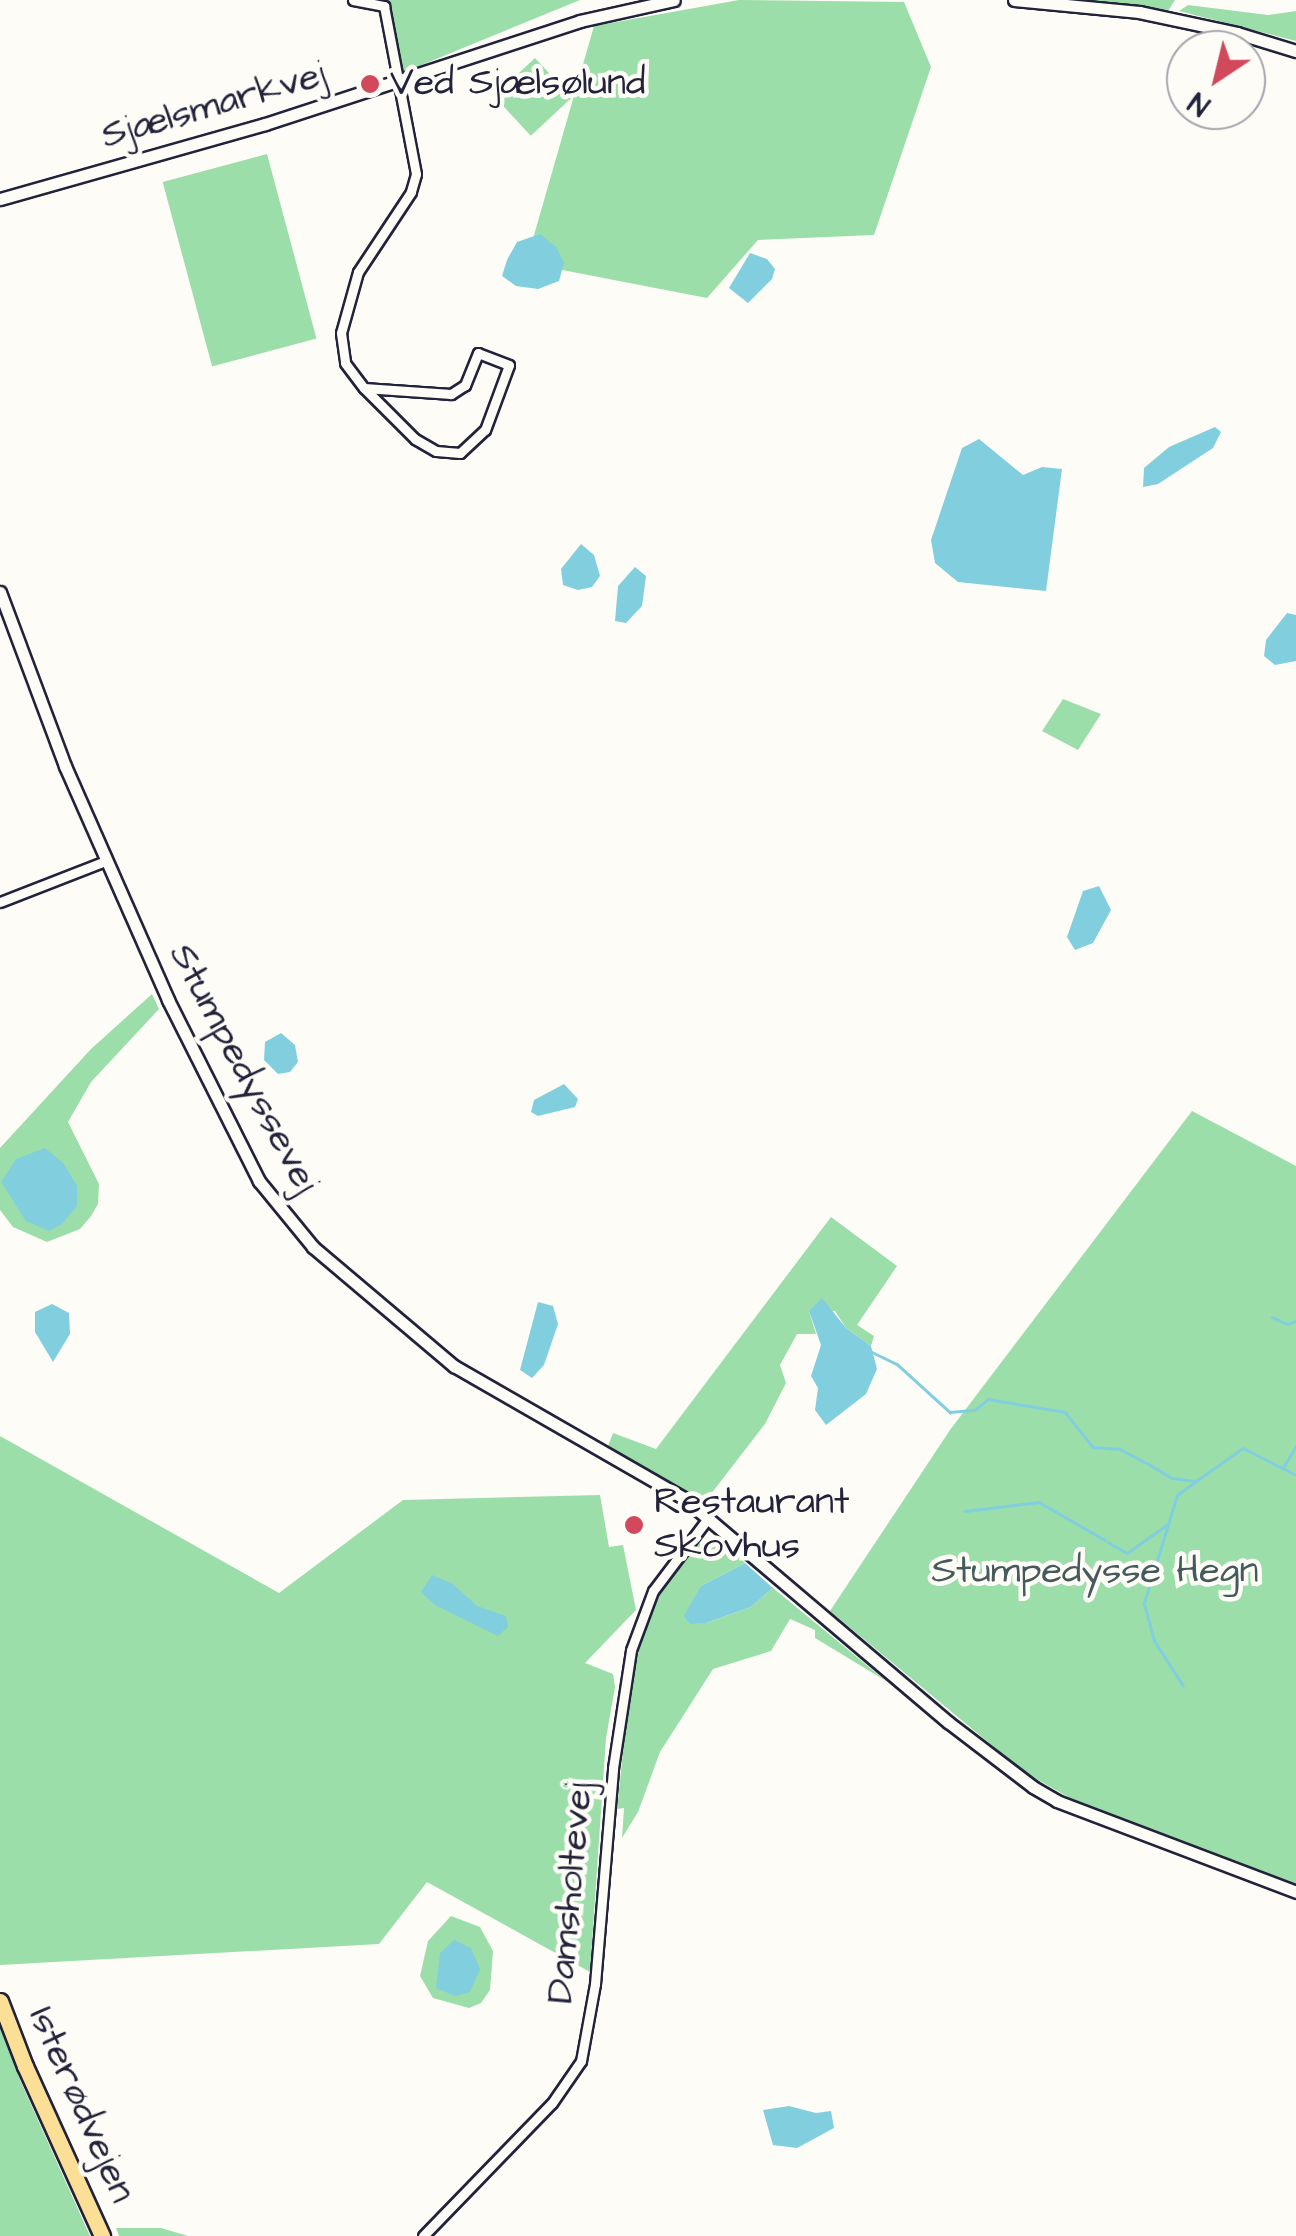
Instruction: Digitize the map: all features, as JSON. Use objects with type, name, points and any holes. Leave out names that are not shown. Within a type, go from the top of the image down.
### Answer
[{"type":"highway","name":"Isterødvejen","points":[[0,2000],[32,2083],[102,2236]]},
{"type":"street","points":[[353,0],[384,6],[416,164],[414,185],[358,272],[341,333],[346,363],[364,388],[415,439],[436,451],[460,453],[486,430],[509,365],[478,353],[465,385],[452,394],[364,388]]},
{"type":"street","name":"Sjælsmarkvej","points":[[0,199],[399,82],[580,22],[674,0]]},
{"type":"street","points":[[1014,0],[1139,12],[1296,51]]},
{"type":"street","name":"Stumpedyssevej","points":[[0,592],[106,861],[168,1000],[259,1181],[281,1213],[313,1247],[454,1366],[708,1516],[948,1722],[1033,1787],[1057,1802],[1296,1892]]},
{"type":"street","points":[[0,902],[106,861]]},
{"type":"street","name":"Damsholtevej","points":[[423,2236],[552,2104],[581,2061],[595,1984],[614,1768],[632,1650],[653,1591],[708,1516]]},
{"type":"green space","points":[[387,0],[580,0],[402,73]]},
{"type":"green space","points":[[739,0],[904,2],[931,67],[874,235],[758,240],[707,298],[526,263],[594,26]]},
{"type":"green space","points":[[1085,0],[1175,0],[1168,11]]},
{"type":"green space","points":[[1188,5],[1268,15],[1296,11],[1296,41],[1266,33],[1266,30],[1179,11]]},
{"type":"green space","points":[[535,58],[572,97],[531,136],[494,96]]},
{"type":"green space","points":[[267,154],[316,338],[212,366],[163,182]]},
{"type":"green space","points":[[1063,699],[1101,714],[1078,750],[1042,731]]},
{"type":"green space","points":[[152,994],[159,1009],[91,1082],[68,1122],[99,1184],[98,1204],[91,1216],[80,1229],[47,1242],[13,1227],[0,1210],[0,1148],[91,1049]]},
{"type":"green space","name":"Stumpedysse Hegn","points":[[1192,1111],[1296,1166],[1296,1885],[1070,1798],[1024,1772],[830,1611],[950,1430]]},
{"type":"green space","points":[[831,1217],[897,1266],[857,1325],[874,1336],[871,1346],[846,1328],[835,1311],[809,1311],[816,1334],[797,1334],[780,1365],[786,1383],[765,1424],[704,1503],[608,1446],[613,1433],[656,1449]]},
{"type":"green space","points":[[0,1436],[279,1593],[403,1500],[600,1495],[609,1547],[623,1545],[636,1610],[585,1663],[613,1674],[615,1687],[606,1738],[590,1972],[427,1882],[379,1944],[0,1965]]},
{"type":"green space","points":[[720,1538],[745,1563],[701,1586],[706,1623],[751,1607],[773,1588],[886,1681],[815,1638],[815,1630],[790,1619],[771,1651],[713,1669],[660,1752],[638,1812],[622,1838],[624,1808],[617,1809],[629,1696],[647,1614],[657,1593],[696,1542],[709,1547]]},
{"type":"green space","points":[[451,1916],[480,1927],[493,1951],[490,1990],[481,2003],[469,2008],[433,1998],[420,1976],[428,1941]]},
{"type":"green space","points":[[0,2025],[20,2080],[90,2236],[0,2236]]},
{"type":"green space","points":[[116,2228],[161,2228],[188,2236],[119,2236]]},
{"type":"water","points":[[540,234],[556,247],[564,263],[559,281],[538,289],[516,286],[502,276],[507,260],[517,242]]},
{"type":"water","points":[[750,253],[767,259],[775,269],[772,279],[748,303],[729,288]]},
{"type":"water","points":[[1215,427],[1221,432],[1213,448],[1158,484],[1143,487],[1144,468],[1169,447]]},
{"type":"water","points":[[979,439],[1023,475],[1042,467],[1062,469],[1046,591],[958,582],[935,563],[931,540],[962,448]]},
{"type":"water","points":[[581,544],[594,555],[600,576],[592,587],[578,590],[563,585],[561,569]]},
{"type":"water","points":[[635,567],[646,576],[642,606],[626,623],[615,621],[618,586]]},
{"type":"water","points":[[1287,613],[1296,615],[1296,661],[1275,665],[1264,656],[1266,640]]},
{"type":"water","points":[[1099,886],[1111,910],[1093,943],[1075,950],[1067,937],[1083,891]]},
{"type":"water","points":[[281,1033],[295,1045],[298,1062],[290,1072],[278,1074],[264,1060],[265,1042]]},
{"type":"water","points":[[564,1084],[578,1099],[575,1107],[538,1116],[531,1112],[534,1100]]},
{"type":"water","points":[[45,1148],[64,1164],[77,1186],[77,1206],[62,1224],[49,1231],[26,1221],[1,1182],[16,1159]]},
{"type":"water","points":[[822,1298],[846,1328],[871,1346],[877,1369],[866,1394],[826,1425],[815,1410],[818,1388],[811,1376],[821,1345],[809,1311]]},
{"type":"water","points":[[538,1302],[553,1306],[558,1324],[544,1365],[532,1378],[520,1370]]},
{"type":"water","points":[[52,1304],[69,1313],[70,1334],[53,1362],[35,1332],[35,1312]]},
{"type":"water","points":[[745,1563],[773,1588],[751,1607],[706,1623],[690,1624],[684,1616],[701,1586]]},
{"type":"water","points":[[432,1575],[453,1584],[477,1606],[506,1616],[508,1627],[498,1636],[435,1605],[421,1592]]},
{"type":"water","points":[[454,1940],[471,1948],[480,1969],[470,1992],[455,1996],[436,1988],[440,1953]]},
{"type":"water","points":[[789,2106],[816,2113],[831,2111],[834,2128],[797,2148],[773,2145],[763,2110]]},
{"type":"waterway","points":[[1272,1317],[1288,1324],[1296,1321]]},
{"type":"waterway","points":[[872,1352],[897,1364],[950,1412],[975,1410],[988,1399],[1065,1412],[1093,1447],[1120,1449],[1144,1462]]},
{"type":"waterway","points":[[1284,1466],[1296,1446]]},
{"type":"waterway","points":[[1147,1463],[1172,1478],[1196,1481],[1243,1448],[1296,1475]]},
{"type":"waterway","points":[[1183,1686],[1154,1641],[1144,1603],[1177,1495],[1196,1481]]},
{"type":"waterway","points":[[965,1511],[1039,1502],[1105,1540]]},
{"type":"waterway","points":[[1108,1542],[1127,1553],[1168,1524]]},
{"type":"place","name":"Ved Sjælsølund","points":[[370,84]]},
{"type":"place","name":"Restaurant Skovhus","points":[[634,1525]]}]
